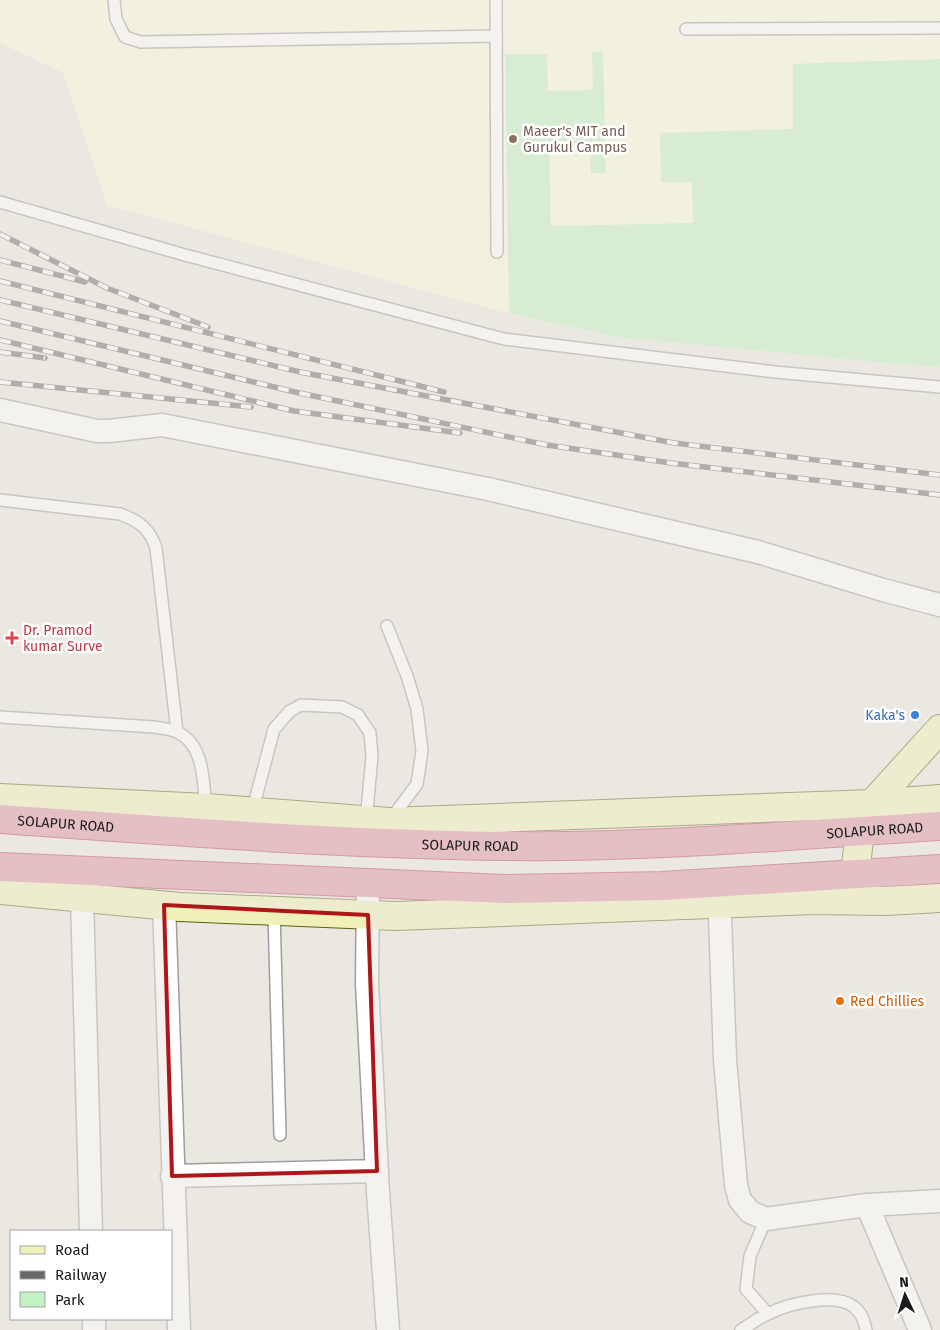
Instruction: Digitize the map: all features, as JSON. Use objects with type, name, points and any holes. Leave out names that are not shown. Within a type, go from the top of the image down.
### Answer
[{"type":"highway","name":"SOLAPUR ROAD","points":[[0,819],[207,821],[375,831],[506,846],[651,843],[939,826]]},
{"type":"highway","points":[[0,867],[505,889],[662,886],[720,893],[855,874],[937,869]]},
{"type":"street","points":[[0,410],[97,431],[162,425],[488,489],[758,552],[883,590],[940,604]]},
{"type":"street","points":[[844,900],[855,874],[860,831],[872,804],[940,729]]},
{"type":"street","points":[[0,798],[207,821]]},
{"type":"street","points":[[375,831],[940,799]]},
{"type":"street","points":[[368,883],[367,984],[376,1171],[388,1330]]},
{"type":"street","points":[[0,890],[164,905],[396,916],[720,893],[886,901],[940,898]]},
{"type":"street","points":[[720,893],[725,1060],[736,1185],[740,1200],[750,1212],[766,1219],[866,1205],[940,1201]]},
{"type":"street","points":[[82,897],[92,1230]]},
{"type":"street","points":[[164,905],[172,1176],[179,1330]]},
{"type":"street","points":[[172,1176],[376,1171]]},
{"type":"street","points":[[866,1205],[920,1330]]},
{"type":"lane","points":[[114,0],[116,19],[125,37],[141,42],[496,36]]},
{"type":"lane","points":[[496,0],[497,252]]},
{"type":"lane","points":[[686,29],[940,28]]},
{"type":"lane","points":[[0,202],[185,255],[504,340],[775,372],[940,387]]},
{"type":"lane","points":[[0,500],[120,514],[146,527],[156,548],[177,732]]},
{"type":"lane","points":[[375,831],[417,784],[422,751],[417,709],[407,676],[387,626]]},
{"type":"lane","points":[[252,824],[274,729],[290,711],[301,706],[342,707],[358,715],[370,732],[375,831]]},
{"type":"lane","points":[[0,717],[154,726],[177,732],[194,747],[202,766],[207,821]]},
{"type":"lane","points":[[274,911],[280,1135]]},
{"type":"lane","points":[[766,1219],[750,1256],[746,1289],[768,1314]]},
{"type":"lane","points":[[741,1330],[768,1314],[802,1302],[834,1301],[853,1306],[863,1317],[866,1330]]},
{"type":"highlighted area","points":[[164,905],[368,915],[377,1171],[172,1176]]},
{"type":"shaded area","name":"Maeer's MIT and Gurukul Campus","points":[[0,0],[940,0],[940,367],[615,337],[503,312],[107,205],[63,73],[0,43]]},
{"type":"green space","points":[[592,52],[603,52],[606,173],[591,173],[590,143],[549,144],[551,226],[693,223],[692,182],[661,182],[660,133],[793,129],[793,64],[940,59],[940,367],[615,337],[509,313],[505,54],[547,54],[548,91],[593,90]]},
{"type":"railway","points":[[0,234],[107,288],[208,327]]},
{"type":"railway","points":[[0,260],[85,282]]},
{"type":"railway","points":[[0,281],[444,392]]},
{"type":"railway","points":[[0,300],[300,372],[674,443],[940,475]]},
{"type":"railway","points":[[0,321],[295,392],[547,445],[671,463],[940,495]]},
{"type":"railway","points":[[0,340],[294,411],[460,433]]},
{"type":"railway","points":[[0,352],[45,358]]},
{"type":"railway","points":[[0,382],[251,407]]},
{"type":"place","name":"Maeer's MIT and Gurukul Campus","points":[[513,139]]},
{"type":"place","name":"Dr. Pramod kumar Surve","points":[[12,638]]},
{"type":"place","name":"Kaka's","points":[[915,715]]},
{"type":"place","name":"Red Chillies","points":[[840,1001]]}]
